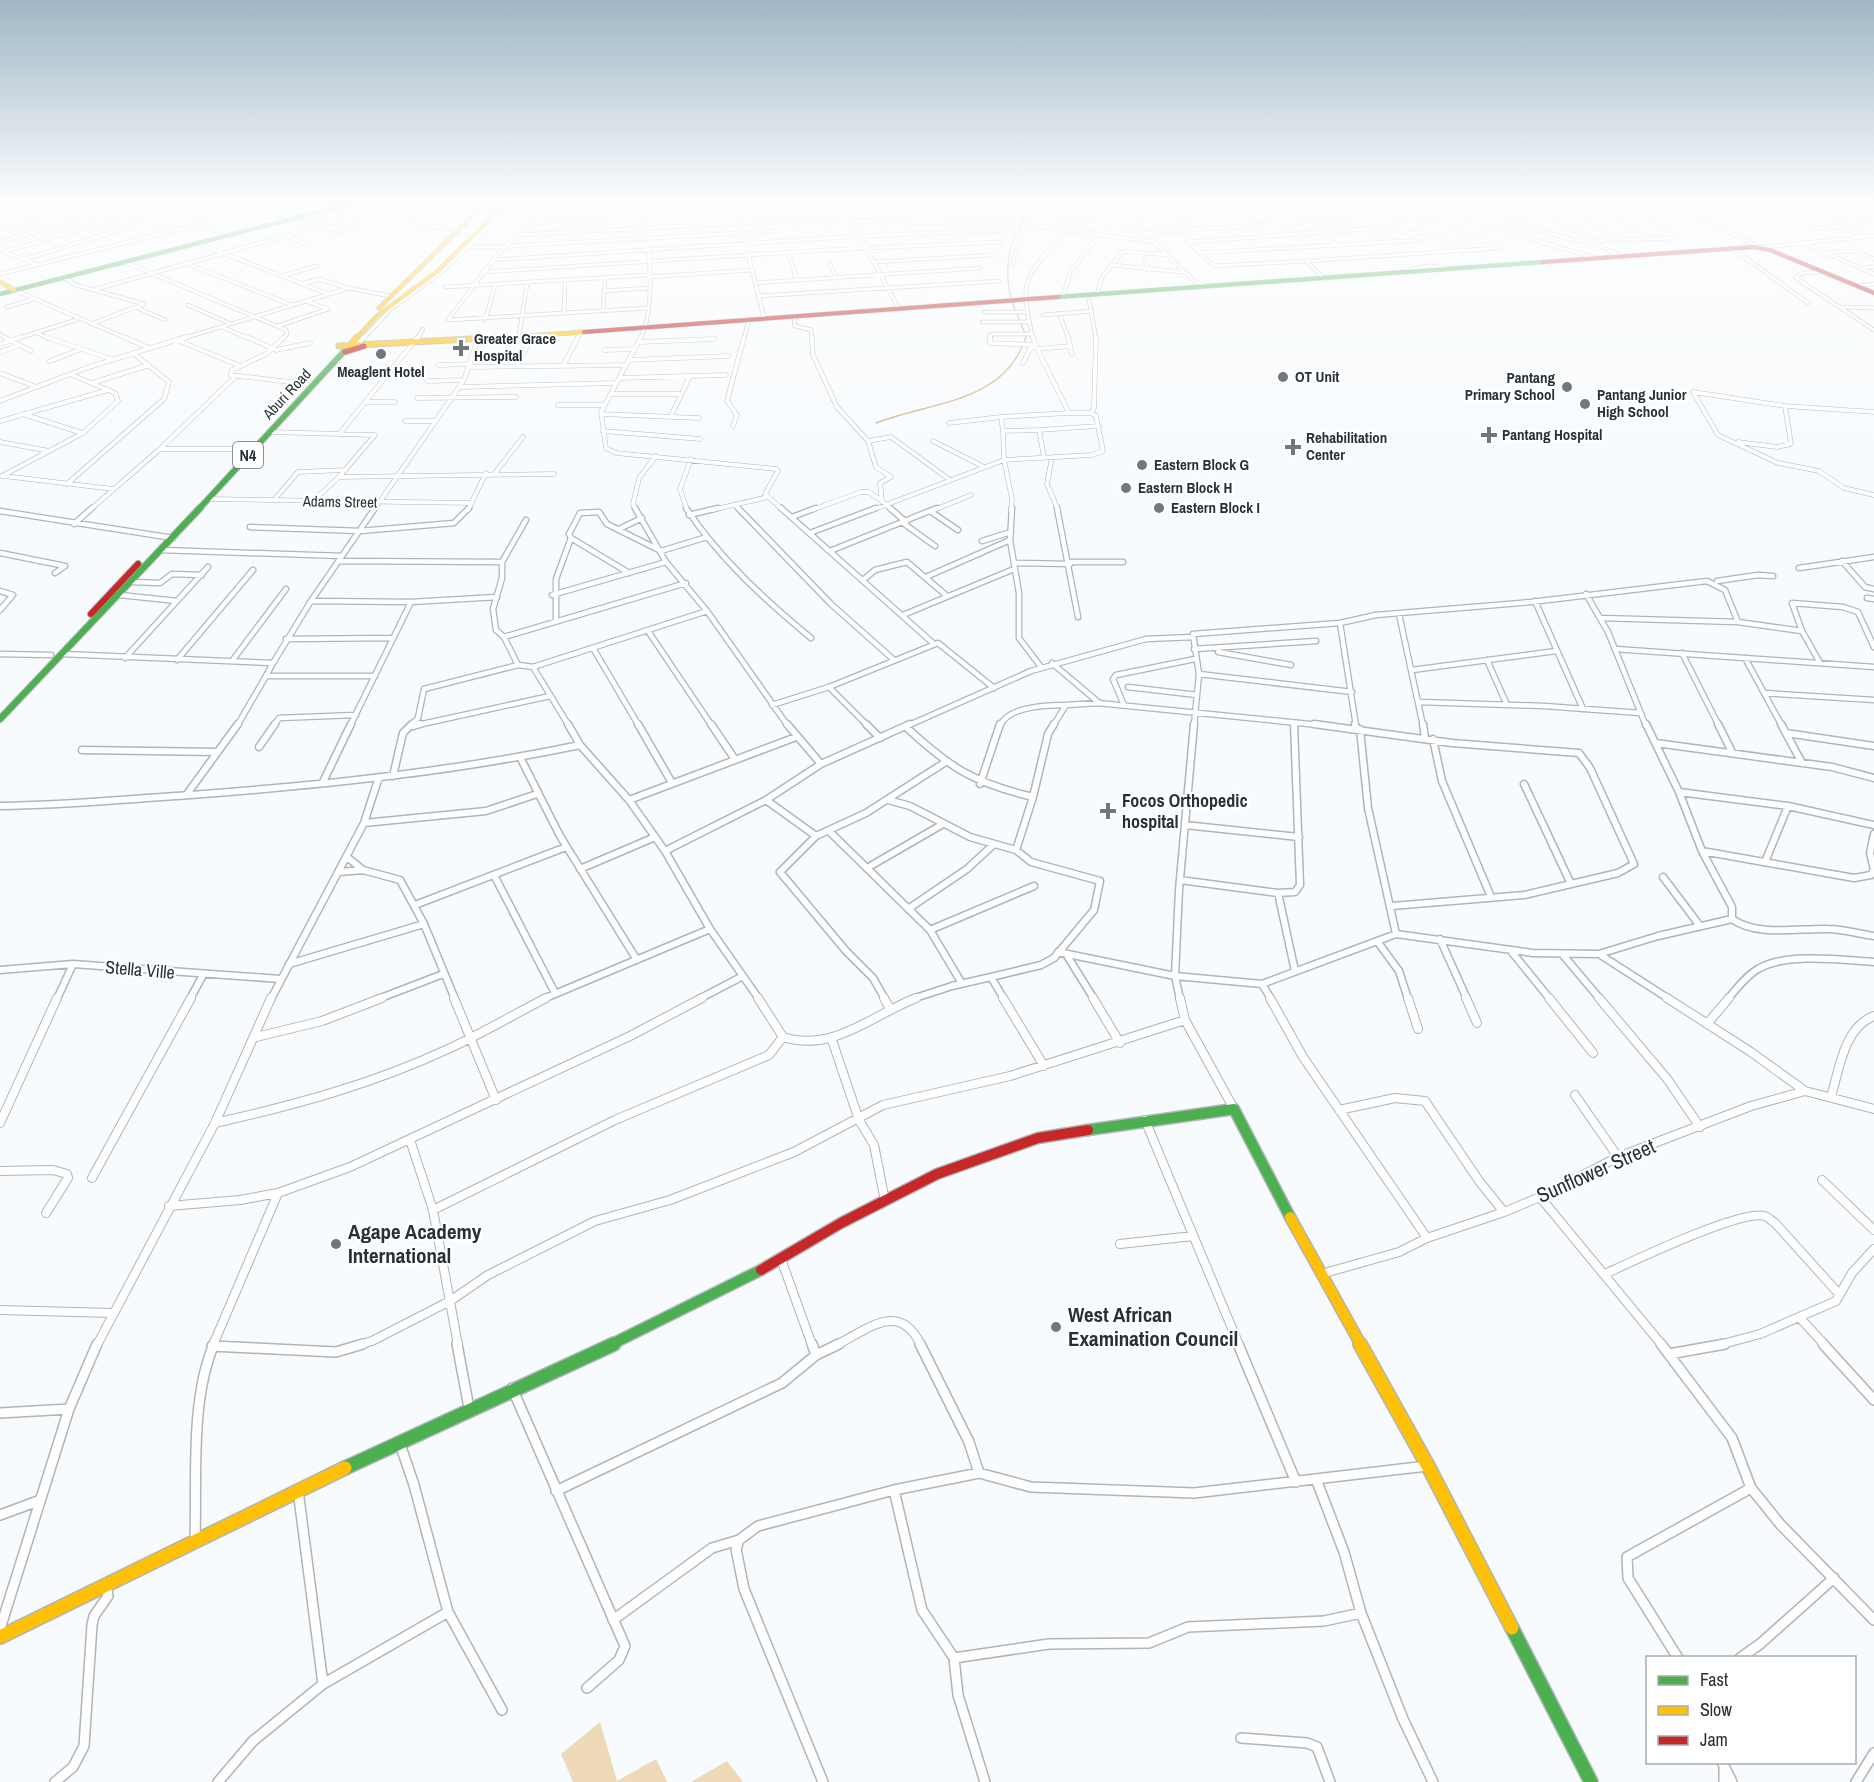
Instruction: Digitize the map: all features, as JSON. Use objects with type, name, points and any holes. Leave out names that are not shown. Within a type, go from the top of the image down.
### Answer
[{"type":"main road","points":[[7,286],[14,290]]},
{"type":"main road","points":[[0,294],[30,286]]},
{"type":"main road","points":[[400,286],[361,327],[353,346],[414,344],[1063,296],[1093,297],[1206,286]]},
{"type":"main road","name":"Aburi Road","points":[[0,719],[132,582],[161,550],[168,537],[247,449],[306,388],[353,346],[382,313],[416,286]]},
{"type":"main road","points":[[1857,286],[1874,293]]},
{"type":"main road","name":"Aburi Road","points":[[0,708],[208,499],[270,432],[306,388]]},
{"type":"main road","points":[[0,1637],[106,1582],[399,1441],[511,1388],[641,1331],[781,1259],[937,1174],[1038,1138],[1145,1120],[1234,1109],[1320,1274],[1428,1466],[1591,1782]]},
{"type":"street","points":[[82,286],[144,304],[90,324]]},
{"type":"street","points":[[96,289],[105,286]]},
{"type":"street","points":[[180,286],[286,330],[276,350]]},
{"type":"street","points":[[244,286],[292,305]]},
{"type":"street","points":[[308,286],[328,294]]},
{"type":"street","points":[[343,286],[390,296]]},
{"type":"street","points":[[353,346],[392,309],[423,286]]},
{"type":"street","points":[[445,287],[491,286]]},
{"type":"street","points":[[485,320],[495,286]]},
{"type":"street","points":[[519,336],[527,286]]},
{"type":"street","points":[[564,313],[565,286]]},
{"type":"street","points":[[603,311],[604,286]]},
{"type":"street","points":[[756,286],[764,318]]},
{"type":"street","points":[[758,296],[917,286]]},
{"type":"street","points":[[1023,286],[1016,300],[1027,322],[1027,334],[1036,347],[1069,413]]},
{"type":"street","points":[[1063,296],[1066,286]]},
{"type":"street","points":[[1091,413],[1094,408],[1097,346],[1092,311],[1093,297],[1098,286]]},
{"type":"street","points":[[1785,286],[1808,303]]},
{"type":"street","points":[[1808,286],[1874,330]]},
{"type":"street","points":[[471,287],[448,320],[485,320],[649,308]]},
{"type":"street","points":[[0,401],[111,359],[349,288]]},
{"type":"street","points":[[604,291],[649,288],[647,326],[601,414],[606,448],[610,452],[776,469],[778,471],[764,494],[934,644]]},
{"type":"street","points":[[888,288],[899,309]]},
{"type":"street","points":[[14,290],[32,300],[149,348]]},
{"type":"street","points":[[7,307],[32,300]]},
{"type":"street","points":[[278,326],[328,309],[306,301]]},
{"type":"street","points":[[189,305],[231,324]]},
{"type":"street","points":[[1838,307],[1874,308]]},
{"type":"street","points":[[138,308],[165,320]]},
{"type":"street","points":[[1043,315],[1092,311]]},
{"type":"street","points":[[984,312],[1020,312]]},
{"type":"street","points":[[1059,314],[1067,331],[1072,354]]},
{"type":"street","points":[[794,316],[795,326],[811,330],[813,356],[837,407],[868,441],[876,467],[891,477],[880,483],[884,503]]},
{"type":"street","points":[[0,344],[77,319]]},
{"type":"street","points":[[733,426],[737,415],[727,402],[749,319]]},
{"type":"street","points":[[982,322],[1027,322]]},
{"type":"street","points":[[221,327],[276,350]]},
{"type":"street","points":[[340,433],[414,344],[423,329]]},
{"type":"street","points":[[564,364],[581,331]]},
{"type":"street","points":[[38,333],[80,350],[111,359]]},
{"type":"street","points":[[0,334],[9,342],[32,351]]},
{"type":"street","points":[[1027,334],[994,334],[990,335],[990,343],[1036,347],[1070,346]]},
{"type":"street","points":[[517,366],[532,335]]},
{"type":"street","points":[[188,794],[218,752],[311,601],[464,380],[478,339]]},
{"type":"street","points":[[639,342],[715,339]]},
{"type":"street","points":[[177,340],[238,365]]},
{"type":"street","points":[[306,388],[235,377],[231,372],[238,365],[276,350],[310,343]]},
{"type":"street","points":[[0,352],[18,346]]},
{"type":"street","points":[[1023,363],[1029,350],[1036,347]]},
{"type":"street","points":[[604,350],[635,349]]},
{"type":"street","points":[[50,361],[80,350]]},
{"type":"street","points":[[68,484],[164,399],[169,382],[133,353]]},
{"type":"street","points":[[629,360],[728,356]]},
{"type":"street","points":[[92,383],[149,365]]},
{"type":"street","points":[[438,365],[627,365]]},
{"type":"street","points":[[0,373],[38,387]]},
{"type":"street","points":[[1,476],[83,433],[118,401],[118,396],[108,390],[69,374]]},
{"type":"street","points":[[620,378],[726,375]]},
{"type":"street","points":[[671,416],[690,376]]},
{"type":"street","points":[[74,524],[217,397],[235,377]]},
{"type":"street","points":[[427,381],[464,380]]},
{"type":"street","points":[[459,387],[617,383]]},
{"type":"street","points":[[0,421],[108,390]]},
{"type":"street","points":[[1874,412],[1785,406],[1693,392],[1715,432],[1729,440],[1778,463],[1818,471],[1844,488],[1874,495]]},
{"type":"street","points":[[611,394],[681,394]]},
{"type":"street","points":[[417,398],[516,397]]},
{"type":"street","points":[[366,402],[395,402]]},
{"type":"street","points":[[558,405],[604,405]]},
{"type":"street","points":[[1729,440],[1749,445],[1788,446],[1791,444],[1785,406]]},
{"type":"street","points":[[810,533],[884,503],[1004,460],[1103,451],[1096,416],[1091,413],[1001,417],[949,423]]},
{"type":"street","points":[[23,414],[83,433]]},
{"type":"street","points":[[601,414],[699,418]]},
{"type":"street","points":[[1001,417],[1004,460],[1012,499],[1010,540],[1019,593],[1021,644],[1041,667]]},
{"type":"street","points":[[405,421],[434,421]]},
{"type":"street","points":[[1003,431],[1099,426]]},
{"type":"street","points":[[1039,430],[1044,457]]},
{"type":"street","points":[[603,431],[700,439]]},
{"type":"street","points":[[270,432],[375,435],[339,477],[312,501]]},
{"type":"street","points":[[495,473],[523,437]]},
{"type":"street","points":[[868,441],[891,437],[950,480]]},
{"type":"street","points":[[933,441],[984,467]]},
{"type":"street","points":[[0,442],[50,452]]},
{"type":"street","points":[[160,449],[247,449]]},
{"type":"street","points":[[656,456],[635,487],[633,504],[662,551],[666,562],[686,583],[707,611],[795,737],[821,764]]},
{"type":"street","points":[[1053,457],[1047,484],[1058,511],[1070,563],[1078,617]]},
{"type":"street","points":[[691,459],[680,484],[680,495],[689,515],[707,537],[770,602],[811,638]]},
{"type":"street","points":[[273,500],[298,472],[345,470]]},
{"type":"street","points":[[339,477],[495,473],[554,474]]},
{"type":"street","points":[[250,527],[360,531],[459,522],[472,503],[486,474]]},
{"type":"street","points":[[1,476],[114,489]]},
{"type":"street","points":[[0,482],[9,477]]},
{"type":"street","points":[[792,517],[861,492],[869,492],[935,546]]},
{"type":"street","points":[[830,550],[971,495]]},
{"type":"street","points":[[689,515],[768,497]]},
{"type":"street","name":"Adams Street","points":[[208,499],[472,503]]},
{"type":"street","points":[[735,505],[831,604],[894,660]]},
{"type":"street","points":[[0,511],[168,537]]},
{"type":"street","points":[[930,511],[958,530]]},
{"type":"street","points":[[629,573],[572,538],[569,534],[582,512],[599,512],[607,524],[662,551],[707,537]]},
{"type":"street","points":[[619,529],[642,518]]},
{"type":"street","points":[[518,665],[504,637],[496,630],[493,609],[502,562],[526,520]]},
{"type":"street","points":[[982,541],[1011,532]]},
{"type":"street","points":[[556,621],[552,596],[565,549],[572,538]]},
{"type":"street","points":[[926,577],[1010,540]]},
{"type":"street","points":[[161,550],[502,562]]},
{"type":"street","points":[[0,554],[65,566],[55,573]]},
{"type":"street","points":[[1799,568],[1874,557]]},
{"type":"street","points":[[1842,561],[1865,586],[1874,590]]},
{"type":"street","points":[[552,596],[666,562]]},
{"type":"street","points":[[863,579],[875,570],[904,562],[910,563],[947,596]]},
{"type":"street","points":[[903,615],[1014,566],[1123,562]]},
{"type":"street","points":[[125,658],[208,567]]},
{"type":"street","points":[[177,660],[253,570]]},
{"type":"street","points":[[132,582],[158,583],[172,574],[202,574]]},
{"type":"street","points":[[665,851],[766,800],[821,764],[1041,667],[1146,639],[1193,637],[1193,634],[1340,623],[1399,614],[1716,582],[1758,575],[1773,576]]},
{"type":"street","points":[[1716,582],[1725,588],[1738,622]]},
{"type":"street","points":[[504,637],[686,583]]},
{"type":"street","points":[[232,661],[286,590]]},
{"type":"street","points":[[0,591],[13,595],[0,610]]},
{"type":"street","points":[[1586,594],[1615,649],[1640,713],[1679,792],[1701,851],[1731,907],[1732,919]]},
{"type":"street","points":[[120,595],[177,601]]},
{"type":"street","points":[[311,601],[411,602],[497,597]]},
{"type":"street","points":[[1867,598],[1874,599]]},
{"type":"street","points":[[1534,601],[1583,709]]},
{"type":"street","points":[[323,782],[411,602]]},
{"type":"street","points":[[1820,663],[1802,631],[1792,603],[1850,609],[1857,612],[1874,647]]},
{"type":"street","points":[[393,776],[403,733],[418,718],[422,693],[427,687],[518,665],[533,667],[707,611]]},
{"type":"street","points":[[1399,614],[1420,702],[1425,738]]},
{"type":"street","points":[[1600,618],[1738,622],[1802,631]]},
{"type":"street","points":[[1340,623],[1366,763],[1368,806],[1392,906],[1395,934]]},
{"type":"street","points":[[648,631],[734,758]]},
{"type":"street","points":[[1193,637],[1199,674],[1180,880],[1175,976],[1185,1020],[1234,1109]]},
{"type":"street","points":[[286,639],[392,638]]},
{"type":"street","points":[[1208,651],[1316,642]]},
{"type":"street","points":[[772,705],[829,687],[934,644],[942,644],[994,688]]},
{"type":"street","points":[[593,648],[672,783]]},
{"type":"street","points":[[1615,649],[1874,667]]},
{"type":"street","points":[[1194,650],[1291,665]]},
{"type":"street","points":[[1412,670],[1556,651]]},
{"type":"street","points":[[1682,653],[1732,752]]},
{"type":"street","points":[[0,654],[51,655]]},
{"type":"street","points":[[62,654],[273,663]]},
{"type":"street","points":[[1745,658],[1802,763]]},
{"type":"street","points":[[1124,705],[1113,679],[1116,675],[1195,659]]},
{"type":"street","points":[[1487,660],[1507,705]]},
{"type":"street","points":[[1052,663],[1098,703]]},
{"type":"street","points":[[533,667],[580,745],[628,800],[665,851],[710,929],[737,964],[783,1037],[808,1044],[832,1040],[890,1009],[961,982],[991,977],[1041,964],[1054,958],[1094,910],[1100,881],[1032,862],[1019,856],[1016,850],[1033,797],[1048,734],[1066,705]]},
{"type":"street","points":[[1199,674],[1352,692]]},
{"type":"street","points":[[266,676],[375,676]]},
{"type":"street","points":[[829,687],[880,738]]},
{"type":"street","points":[[1128,687],[1197,695]]},
{"type":"street","points":[[1764,693],[1874,700]]},
{"type":"street","points":[[412,726],[550,696]]},
{"type":"street","points":[[1420,702],[1640,713]]},
{"type":"street","points":[[980,784],[1001,722],[1029,709],[1052,705],[1098,703],[1124,705],[1581,754],[1634,864],[1618,873],[1524,895],[1392,906]]},
{"type":"street","points":[[259,747],[279,718],[356,716]]},
{"type":"street","points":[[1180,880],[1295,892],[1300,885],[1294,723]]},
{"type":"street","points":[[906,727],[944,763],[961,775],[980,784],[1033,797]]},
{"type":"street","points":[[1786,733],[1874,746]]},
{"type":"street","points":[[628,800],[734,758],[795,737]]},
{"type":"street","points":[[1433,739],[1442,781],[1491,897]]},
{"type":"street","points":[[1656,743],[1802,763],[1874,778]]},
{"type":"street","points":[[0,806],[46,805],[393,776],[521,759],[580,745]]},
{"type":"street","points":[[82,750],[218,752]]},
{"type":"street","points":[[521,759],[566,847],[638,960]]},
{"type":"street","points":[[890,1009],[873,978],[846,951],[780,874],[780,870],[816,836],[830,832],[888,800],[944,763]]},
{"type":"street","points":[[0,1629],[38,1501],[69,1409],[112,1313],[215,1123],[256,1037],[280,979],[364,823],[379,777]]},
{"type":"street","points":[[1524,784],[1571,884]]},
{"type":"street","points":[[1679,792],[1788,806],[1874,825]]},
{"type":"street","points":[[364,823],[486,811],[537,794]]},
{"type":"street","points":[[766,800],[816,836]]},
{"type":"street","points":[[888,800],[904,802],[943,824],[993,845],[1016,850]]},
{"type":"street","points":[[1766,862],[1788,806]]},
{"type":"street","points":[[867,868],[943,824]]},
{"type":"street","points":[[1185,825],[1299,837]]},
{"type":"street","points":[[830,832],[930,930],[961,982]]},
{"type":"street","points":[[1701,851],[1865,878],[1874,870],[1870,853],[1874,834]]},
{"type":"street","points":[[580,869],[655,837]]},
{"type":"street","points":[[908,909],[959,875],[993,845]]},
{"type":"street","points":[[416,905],[566,847]]},
{"type":"street","points":[[347,857],[363,870]]},
{"type":"street","points":[[339,872],[363,870],[400,880],[416,905],[443,974],[472,1036],[496,1100]]},
{"type":"street","points":[[494,875],[555,993]]},
{"type":"street","points":[[1663,877],[1700,926]]},
{"type":"street","points":[[930,930],[1034,886]]},
{"type":"street","points":[[1278,892],[1295,972]]},
{"type":"street","points":[[1058,952],[1175,976],[1262,984],[1395,934],[1563,955],[1599,954],[1732,919],[1749,928],[1831,930],[1874,936]]},
{"type":"street","points":[[289,964],[424,924]]},
{"type":"street","points":[[215,1123],[330,1096],[448,1049],[555,993],[710,929]]},
{"type":"street","points":[[1440,939],[1477,1023]]},
{"type":"street","points":[[1377,941],[1399,971],[1418,1029]]},
{"type":"street","points":[[1511,950],[1593,1053]]},
{"type":"street","points":[[1066,954],[1120,1043]]},
{"type":"street","points":[[1599,954],[1806,1091]]},
{"type":"street","points":[[1563,955],[1668,1080],[1701,1126]]},
{"type":"street","points":[[1707,1024],[1758,969],[1771,964],[1802,960],[1874,962]]},
{"type":"street","points":[[0,1123],[73,964]]},
{"type":"street","name":"Stella Ville","points":[[0,970],[73,964],[280,979]]},
{"type":"street","points":[[256,1037],[322,1020],[443,974]]},
{"type":"street","points":[[92,1178],[203,975]]},
{"type":"street","points":[[169,1206],[240,1200],[278,1193],[350,1167],[630,1036],[743,976]]},
{"type":"street","points":[[991,977],[1044,1066]]},
{"type":"street","points":[[1262,984],[1303,1057],[1427,1238]]},
{"type":"street","points":[[1831,1097],[1845,1052],[1857,1027],[1864,1018],[1874,1016]]},
{"type":"street","points":[[212,1346],[336,1352],[372,1341],[450,1301],[488,1275],[595,1221],[670,1200],[794,1152],[859,1120],[869,1111],[883,1105],[1044,1066],[1185,1020]]},
{"type":"street","points":[[433,1210],[615,1120],[769,1055],[777,1048],[783,1037]]},
{"type":"street","points":[[832,1040],[859,1120],[874,1145],[885,1201]]},
{"type":"street","name":"Sunflower Street","points":[[1320,1274],[1399,1252],[1427,1238],[1504,1212],[1540,1197],[1563,1183],[1617,1157],[1751,1106],[1806,1091],[1874,1109]]},
{"type":"street","points":[[1575,1095],[1617,1157]]},
{"type":"street","points":[[1340,1110],[1399,1098],[1416,1098],[1425,1101],[1479,1181],[1504,1212]]},
{"type":"street","points":[[1145,1120],[1296,1482]]},
{"type":"street","points":[[410,1140],[433,1210],[469,1408]]},
{"type":"street","points":[[0,1171],[53,1170],[67,1174],[68,1178],[46,1213]]},
{"type":"street","points":[[1821,1180],[1874,1230]]},
{"type":"street","points":[[195,1541],[200,1394],[204,1366],[278,1193]]},
{"type":"street","points":[[1540,1197],[1669,1354],[1732,1438],[1750,1488],[1780,1524],[1874,1620]]},
{"type":"street","points":[[1605,1274],[1678,1240],[1751,1216],[1765,1216],[1776,1224],[1839,1294]]},
{"type":"street","points":[[1120,1244],[1193,1236]]},
{"type":"street","points":[[1669,1354],[1741,1339],[1836,1301],[1865,1256],[1874,1249]]},
{"type":"street","points":[[781,1259],[816,1355]]},
{"type":"street","points":[[0,1310],[112,1313]]},
{"type":"street","points":[[1799,1317],[1874,1400]]},
{"type":"street","points":[[556,1491],[783,1383],[816,1355],[884,1321],[896,1319],[913,1329],[969,1442],[979,1473]]},
{"type":"street","points":[[511,1388],[625,1646],[619,1660],[587,1688]]},
{"type":"street","points":[[0,1413],[69,1409]]},
{"type":"street","points":[[399,1441],[414,1485],[448,1612],[502,1710]]},
{"type":"street","points":[[613,1620],[712,1548],[739,1540],[758,1526],[894,1490],[979,1473],[1030,1487],[1183,1492],[1296,1482],[1428,1466]]},
{"type":"street","points":[[1316,1479],[1344,1552],[1361,1613],[1402,1719],[1433,1782]]},
{"type":"street","points":[[1677,1656],[1628,1578],[1627,1557],[1750,1488]]},
{"type":"street","points":[[298,1490],[323,1684]]},
{"type":"street","points":[[894,1490],[922,1610],[954,1658],[958,1695],[986,1782]]},
{"type":"street","points":[[0,1515],[38,1501]]},
{"type":"street","points":[[739,1540],[736,1549],[744,1589],[823,1782]]},
{"type":"street","points":[[1743,1656],[1760,1644],[1834,1578]]},
{"type":"street","points":[[55,1782],[73,1767],[84,1746],[92,1625],[94,1616],[108,1596],[106,1582]]},
{"type":"street","points":[[218,1782],[253,1741],[323,1684],[448,1612]]},
{"type":"street","points":[[954,1658],[1050,1644],[1149,1643],[1188,1627],[1324,1621],[1361,1613]]},
{"type":"street","points":[[1241,1738],[1307,1743],[1317,1747],[1330,1782]]},
{"type":"street","points":[[1856,1782],[1874,1753]]},
{"type":"street","points":[[1723,1766],[1724,1782]]},
{"type":"street","points":[[1723,1766],[1732,1782]]},
{"type":"shaded area","points":[[600,1722],[617,1781],[656,1759],[667,1782],[573,1782],[561,1754]]},
{"type":"shaded area","points":[[727,1761],[743,1782],[691,1782]]},
{"type":"waterway","points":[[876,423],[964,397],[984,388],[1001,376],[1016,359],[1026,337],[1011,298],[1009,286]]},
{"type":"traffic: fast","points":[[0,294],[30,286]]},
{"type":"traffic: fast","points":[[1058,297],[1208,286]]},
{"type":"traffic: fast","points":[[0,719],[120,595],[349,346]]},
{"type":"traffic: fast","points":[[1088,1130],[1234,1109],[1290,1217]]},
{"type":"traffic: fast","points":[[345,1468],[641,1331],[761,1270]]},
{"type":"traffic: fast","points":[[1512,1628],[1591,1782]]},
{"type":"traffic: slow","points":[[7,286],[14,290]]},
{"type":"traffic: slow","points":[[379,308],[401,286]]},
{"type":"traffic: slow","points":[[349,346],[376,317],[418,286]]},
{"type":"traffic: slow","points":[[339,346],[414,344],[584,332]]},
{"type":"traffic: slow","points":[[1290,1217],[1428,1466],[1512,1628]]},
{"type":"traffic: slow","points":[[0,1637],[345,1468]]},
{"type":"traffic: jam","points":[[1857,286],[1874,293]]},
{"type":"traffic: jam","points":[[584,332],[1058,297]]},
{"type":"traffic: jam","points":[[345,352],[364,346]]},
{"type":"traffic: jam","points":[[91,614],[138,564]]},
{"type":"traffic: jam","points":[[761,1270],[841,1223],[937,1174],[1038,1138],[1088,1130]]},
{"type":"place","name":"Greater Grace Hospital","points":[[461,348]]},
{"type":"place","name":"Meaglent Hotel","points":[[381,354]]},
{"type":"place","name":"OT Unit","points":[[1283,377]]},
{"type":"place","name":"Pantang Primary School","points":[[1567,387]]},
{"type":"place","name":"Pantang Junior High School","points":[[1585,404]]},
{"type":"place","name":"Pantang Hospital","points":[[1489,435]]},
{"type":"place","name":"Rehabilitation Center","points":[[1293,447]]},
{"type":"place","name":"Eastern Block G","points":[[1142,465]]},
{"type":"place","name":"Eastern Block H","points":[[1126,488]]},
{"type":"place","name":"Eastern Block I","points":[[1159,508]]},
{"type":"place","name":"Focos Orthopedic hospital","points":[[1108,811]]},
{"type":"place","name":"Agape Academy International","points":[[336,1244]]},
{"type":"place","name":"West African Examination Council","points":[[1056,1327]]}]
